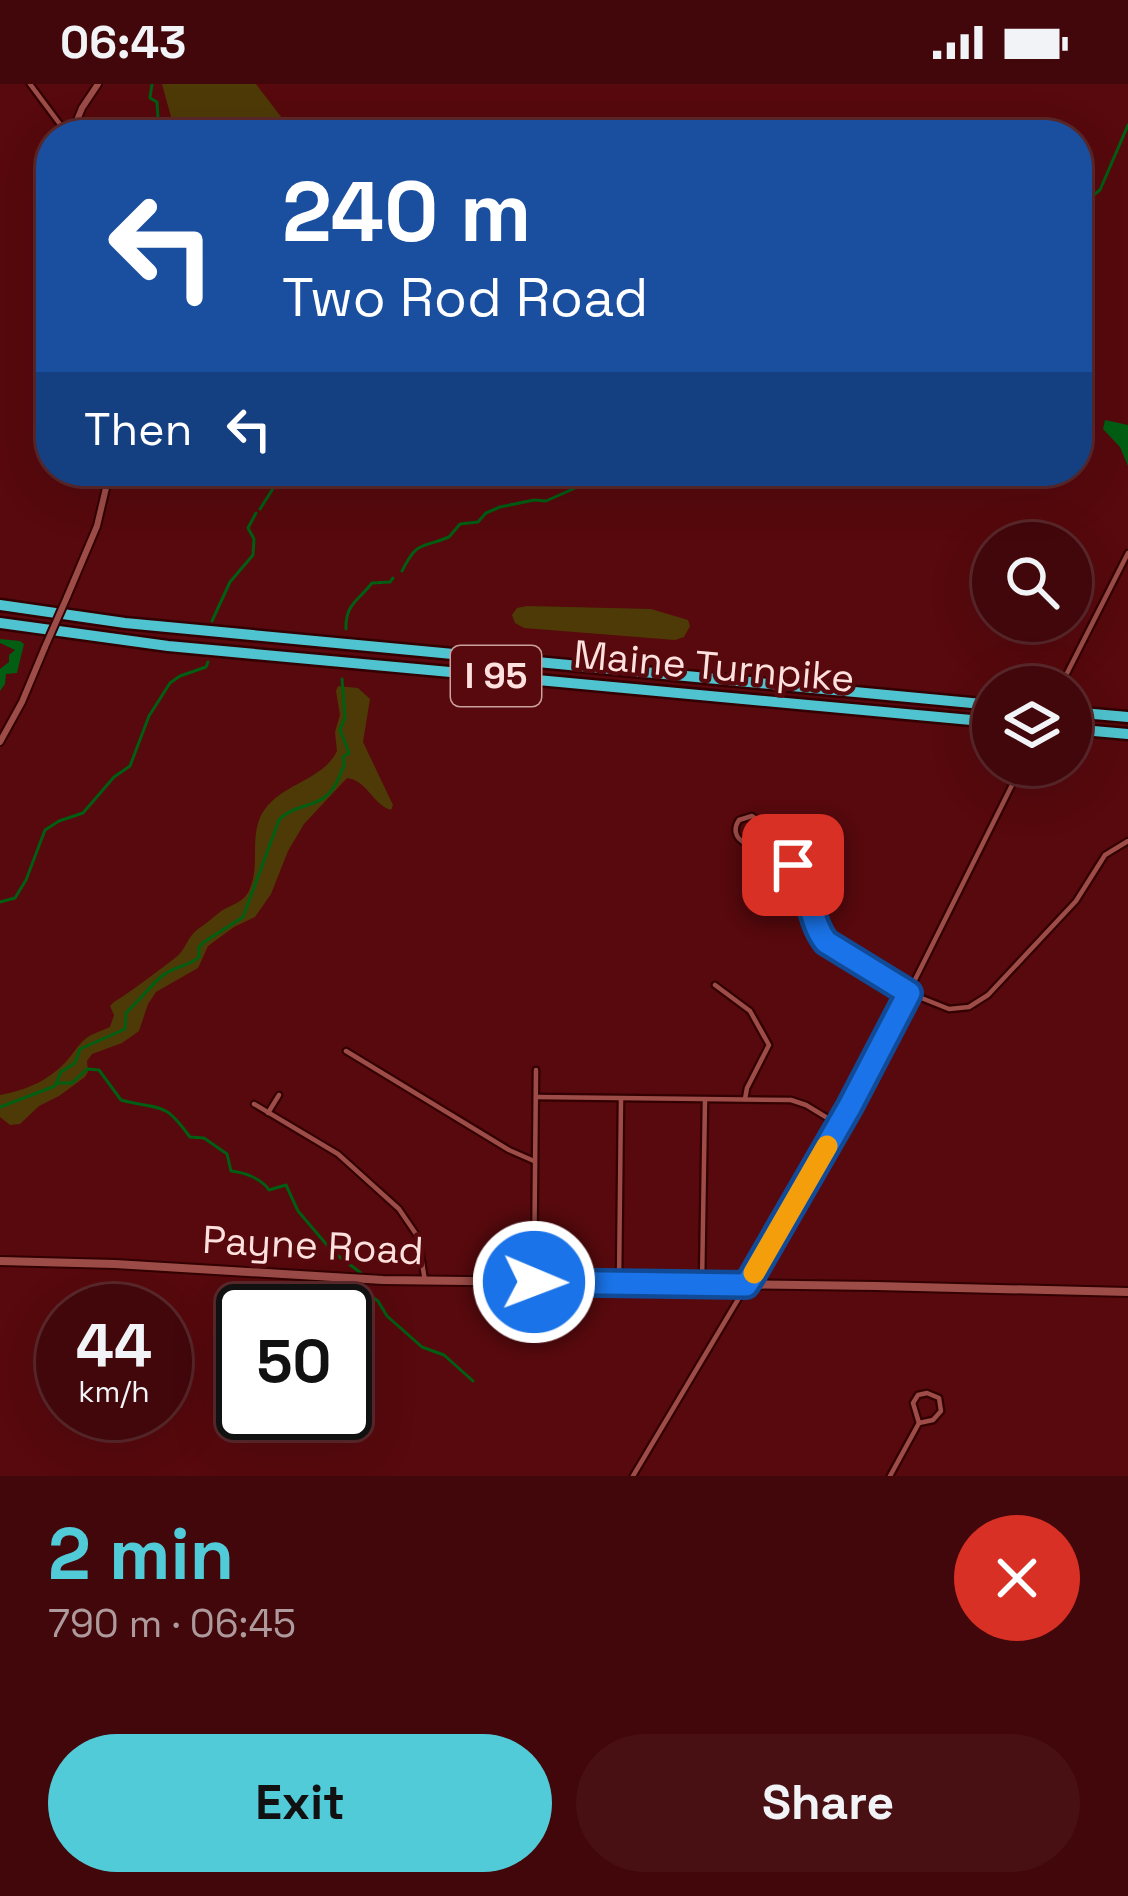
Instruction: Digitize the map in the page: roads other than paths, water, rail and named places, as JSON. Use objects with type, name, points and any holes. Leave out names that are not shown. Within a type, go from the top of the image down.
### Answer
[{"type":"highway","name":"Maine Turnpike","points":[[0,605],[148,626],[972,702]]},
{"type":"highway","name":"Maine Turnpike","points":[[0,623],[168,646],[972,720]]},
{"type":"highway","points":[[1092,714],[1128,717]]},
{"type":"highway","points":[[1092,731],[1128,734]]},
{"type":"main road","name":"Payne Road","points":[[0,1261],[349,1279],[1128,1292]]},
{"type":"street","points":[[30,84],[58,120]]},
{"type":"street","points":[[76,120],[98,84]]},
{"type":"street","points":[[0,742],[22,702],[97,526],[106,486]]},
{"type":"street","points":[[1071,666],[1128,553]]},
{"type":"street","points":[[633,1476],[839,1125],[1012,786]]},
{"type":"street","points":[[765,842],[739,839],[737,822],[745,816],[758,819],[765,842],[800,873],[826,942],[909,993],[949,1009],[979,1002],[1073,904],[1105,855],[1128,841]]},
{"type":"street","points":[[715,985],[750,1012],[769,1045],[745,1099]]},
{"type":"street","points":[[346,1052],[534,1161]]},
{"type":"street","points":[[534,1282],[536,1070]]},
{"type":"street","points":[[268,1113],[279,1094]]},
{"type":"street","points":[[536,1097],[798,1102],[839,1125]]},
{"type":"street","points":[[619,1282],[621,1099]]},
{"type":"street","points":[[702,1284],[705,1100]]},
{"type":"street","points":[[254,1104],[338,1154],[405,1215],[420,1244],[424,1281]]},
{"type":"street","points":[[349,1279],[349,1284]]},
{"type":"street","points":[[890,1476],[919,1423],[940,1414],[940,1401],[934,1394],[921,1394],[914,1400],[919,1423]]},
{"type":"waterway","points":[[152,84],[150,98],[157,102],[159,120]]},
{"type":"waterway","points":[[1092,196],[1100,190],[1128,125]]},
{"type":"waterway","points":[[260,509],[275,486]]},
{"type":"waterway","points":[[402,571],[417,549],[449,537],[460,524],[478,522],[500,507],[546,501],[580,486]]},
{"type":"waterway","points":[[212,621],[230,582],[253,555],[254,539],[248,528],[256,513]]},
{"type":"waterway","points":[[346,629],[350,608],[372,583],[393,578]]},
{"type":"waterway","points":[[0,902],[15,898],[45,830],[83,813],[130,766],[149,716],[170,683],[208,662]]},
{"type":"waterway","points":[[0,1107],[55,1086],[61,1072],[75,1063],[80,1049],[125,1029],[126,1013],[157,980],[195,960],[204,942],[243,917],[279,820],[327,795],[344,767],[343,757],[349,753],[340,730],[345,718],[342,679]]},
{"type":"waterway","points":[[56,1083],[72,1083],[87,1069],[99,1070],[121,1100],[167,1112],[190,1137],[204,1138],[227,1154],[231,1171],[252,1177],[269,1190],[286,1185],[298,1211],[333,1252],[361,1273]]},
{"type":"waterway","points":[[372,1297],[422,1347],[444,1355],[473,1381]]}]
